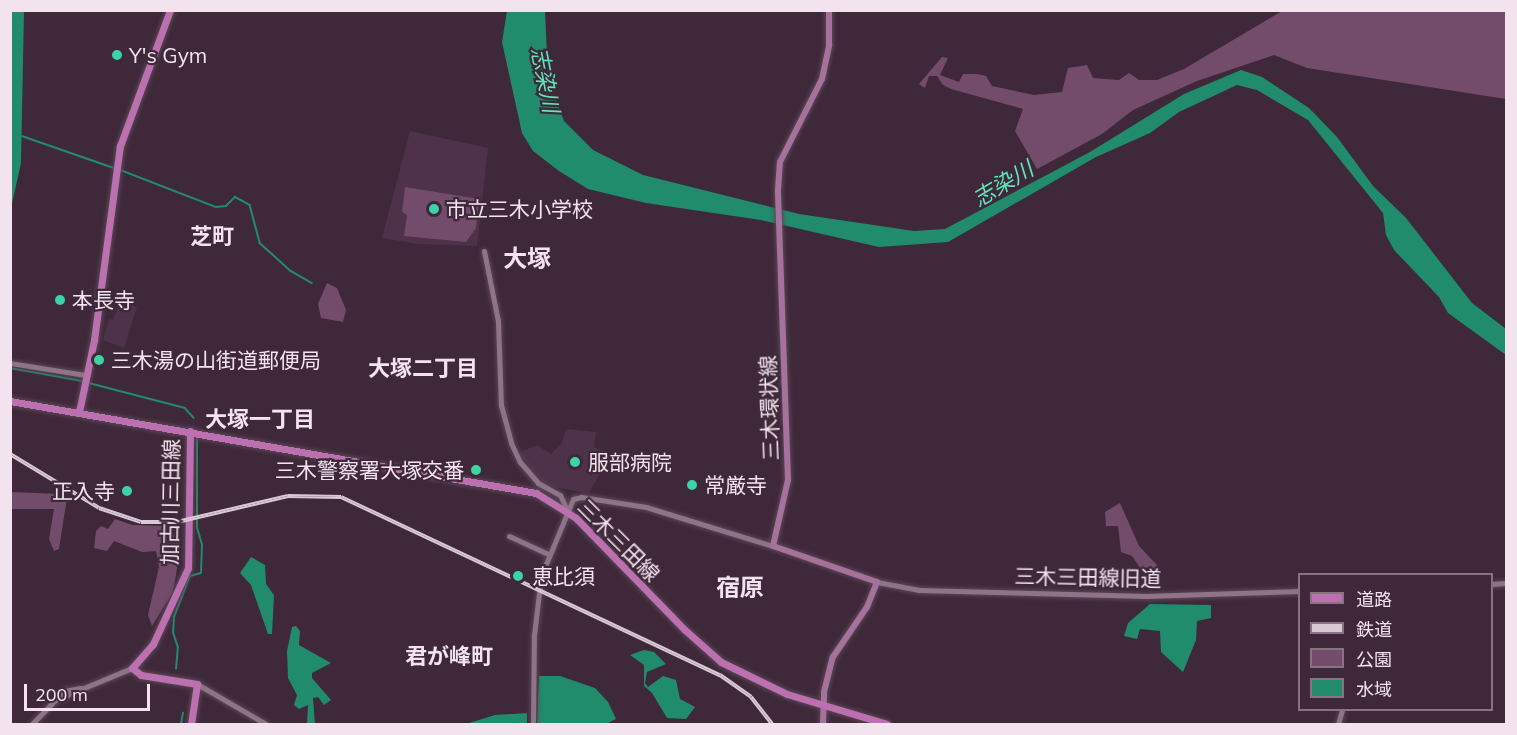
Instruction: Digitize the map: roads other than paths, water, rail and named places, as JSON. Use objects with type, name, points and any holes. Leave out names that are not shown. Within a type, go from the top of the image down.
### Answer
[{"type":"main road","points":[[79,412],[120,147],[170,10]]},
{"type":"main road","name":"三木環状線","points":[[773,546],[788,480],[779,243],[780,162],[822,79],[829,45],[829,10]]},
{"type":"main road","name":"加古川三田線","points":[[10,401],[190,431],[188,568],[153,644],[132,668]]},
{"type":"main road","name":"三木三田線","points":[[190,431],[519,488],[567,510],[721,662],[766,686],[887,724]]},
{"type":"main road","points":[[773,546],[877,582],[867,607],[833,657],[823,724]]},
{"type":"main road","points":[[132,668],[141,675],[197,684],[191,724]]},
{"type":"street","points":[[484,251],[498,321],[501,405],[511,443],[520,462],[538,483],[560,495],[567,510]]},
{"type":"street","points":[[10,363],[85,379]]},
{"type":"street","points":[[532,724],[534,635],[541,576],[548,554],[573,499],[581,497],[621,501],[773,546]]},
{"type":"street","points":[[509,536],[548,554]]},
{"type":"street","name":"三木三田線旧道","points":[[877,582],[919,590],[1135,596],[1298,591]]},
{"type":"street","points":[[32,724],[52,702],[132,668]]},
{"type":"street","points":[[197,684],[266,724]]},
{"type":"water","points":[[11,10],[24,11],[21,163],[11,208]]},
{"type":"water","name":"志染川","points":[[507,11],[545,11],[548,78],[564,121],[593,150],[643,175],[799,214],[914,231],[945,229],[1090,152],[1184,94],[1241,70],[1262,77],[1309,108],[1337,137],[1373,186],[1406,218],[1472,303],[1506,329],[1506,355],[1448,313],[1439,297],[1394,250],[1386,235],[1383,213],[1308,120],[1257,90],[1237,85],[1179,112],[1150,133],[1096,157],[948,242],[879,247],[761,220],[646,203],[588,189],[559,171],[533,151],[522,133],[502,42]]},
{"type":"water","points":[[251,557],[265,565],[266,584],[274,595],[272,634],[268,634],[251,585],[240,573]]},
{"type":"water","points":[[1150,604],[1211,605],[1211,618],[1197,621],[1196,640],[1183,672],[1161,652],[1160,631],[1140,629],[1137,639],[1124,636],[1128,623]]},
{"type":"water","points":[[296,626],[300,631],[299,645],[331,663],[312,673],[312,678],[331,700],[324,705],[318,697],[313,698],[315,724],[307,724],[308,705],[299,709],[294,705],[297,695],[288,678],[287,651],[292,627]]},
{"type":"water","points":[[644,650],[654,652],[666,664],[647,672],[645,683],[648,687],[663,676],[676,680],[680,699],[695,707],[686,719],[667,718],[652,693],[644,686],[644,665],[630,655]]},
{"type":"water","points":[[539,676],[560,676],[595,688],[608,702],[616,719],[606,724],[537,724]]},
{"type":"water","points":[[527,713],[527,724],[469,723],[495,715]]},
{"type":"waterway","points":[[22,136],[114,168]]},
{"type":"waterway","points":[[118,169],[216,207],[226,206],[235,197],[250,205],[260,243],[291,271],[312,283]]},
{"type":"waterway","points":[[10,368],[82,381]]},
{"type":"waterway","points":[[89,383],[185,408],[194,418]]},
{"type":"waterway","points":[[176,669],[178,648],[173,633],[174,617],[190,576],[201,573],[202,545],[197,528],[197,440]]},
{"type":"waterway","points":[[181,724],[183,713]]},
{"type":"railway","points":[[10,454],[99,508],[141,522],[177,522],[288,496],[341,497],[720,675],[751,697],[772,724]]},
{"type":"place","name":"Y's Gym","points":[[117,55]]},
{"type":"place","name":"市立三木小学校","points":[[434,209]]},
{"type":"place","name":"本長寺","points":[[60,300]]},
{"type":"place","name":"三木湯の山街道郵便局","points":[[99,360]]},
{"type":"place","name":"服部病院","points":[[575,462]]},
{"type":"place","name":"三木警察署大塚交番","points":[[476,470]]},
{"type":"place","name":"常厳寺","points":[[692,485]]},
{"type":"place","name":"正入寺","points":[[127,491]]},
{"type":"place","name":"恵比須","points":[[518,576]]},
{"type":"district","name":"芝町","points":[[212,237]]},
{"type":"district","name":"大塚","points":[[527,259]]},
{"type":"district","name":"大塚二丁目","points":[[423,369]]},
{"type":"district","name":"大塚一丁目","points":[[260,420]]},
{"type":"district","name":"宿原","points":[[740,588]]},
{"type":"district","name":"君が峰町","points":[[449,657]]}]
